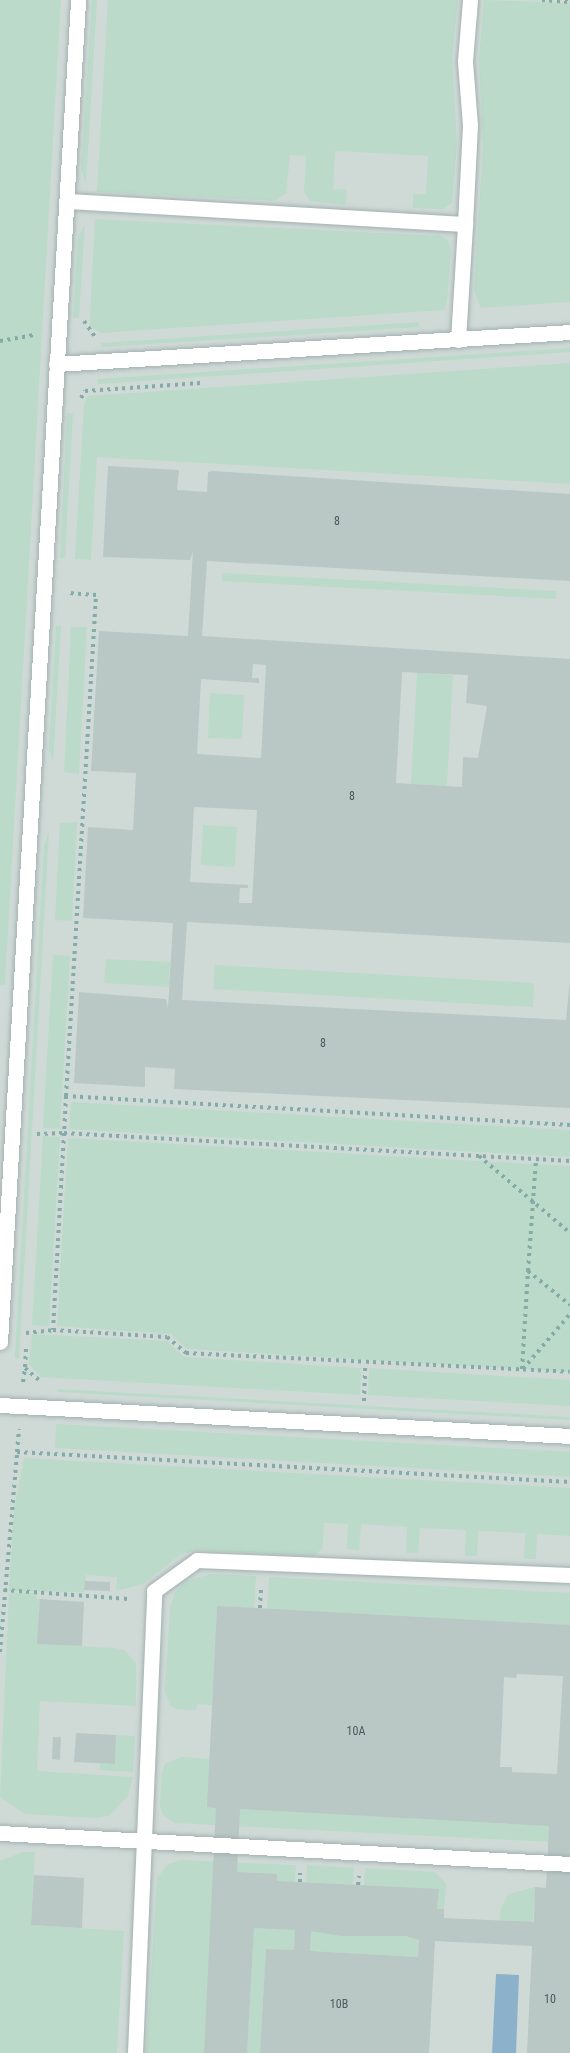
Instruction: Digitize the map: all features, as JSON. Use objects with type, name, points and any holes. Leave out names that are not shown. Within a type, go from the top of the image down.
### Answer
[{"type":"lane","points":[[0,1342],[78,0]]},
{"type":"lane","points":[[458,340],[471,125],[465,61],[470,0]]},
{"type":"lane","points":[[67,201],[465,224]]},
{"type":"lane","points":[[56,364],[570,332]]},
{"type":"lane","points":[[0,1405],[570,1436]]},
{"type":"lane","points":[[135,2053],[154,1591],[197,1560],[570,1575]]},
{"type":"lane","points":[[0,1833],[570,1864]]},
{"type":"path","points":[[542,0],[570,2]]},
{"type":"path","points":[[83,318],[95,338],[107,338]]},
{"type":"path","points":[[0,341],[34,334],[57,336]]},
{"type":"path","points":[[78,402],[85,391],[210,382]]},
{"type":"path","points":[[67,604],[68,581]]},
{"type":"path","points":[[53,1330],[96,595],[68,593]]},
{"type":"path","points":[[66,1096],[570,1125]]},
{"type":"path","points":[[47,1132],[570,1161]]},
{"type":"path","points":[[479,1155],[570,1233]]},
{"type":"path","points":[[522,1369],[536,1159]]},
{"type":"path","points":[[528,1271],[570,1305]]},
{"type":"path","points":[[522,1369],[570,1314]]},
{"type":"path","points":[[49,1384],[36,1379],[25,1368],[26,1330],[167,1337],[186,1353],[365,1364],[570,1372]]},
{"type":"path","points":[[364,1401],[365,1364]]},
{"type":"path","points":[[352,1401],[375,1402]]},
{"type":"path","points":[[0,1652],[17,1452],[570,1482]]},
{"type":"path","points":[[4,1590],[154,1601]]},
{"type":"shaded area","points":[[44,0],[570,0],[570,2053],[0,2053],[0,707]]},
{"type":"green space","points":[[0,0],[61,0],[5,985],[0,985]]},
{"type":"green space","points":[[92,0],[97,0],[86,185],[81,169]]},
{"type":"green space","points":[[108,0],[458,0],[452,58],[457,144],[452,203],[443,209],[413,208],[413,194],[426,194],[428,156],[335,151],[333,189],[347,190],[346,205],[310,201],[304,192],[306,156],[290,155],[286,193],[275,201],[97,192]]},
{"type":"green space","points":[[484,0],[570,3],[570,302],[481,308],[474,291],[483,147],[479,60]]},
{"type":"green space","points":[[95,219],[440,236],[448,240],[451,249],[447,301],[444,310],[101,333],[90,326]]},
{"type":"green space","points":[[85,224],[79,318],[73,318],[78,237]]},
{"type":"green space","points":[[419,322],[419,327],[102,347],[101,343]]},
{"type":"green space","points":[[570,348],[570,352],[98,384],[98,379]]},
{"type":"green space","points":[[570,363],[570,484],[97,457],[91,560],[75,559],[84,404],[88,396]]},
{"type":"green space","points":[[67,413],[73,413],[65,558],[60,558]]},
{"type":"green space","points":[[222,573],[556,591],[556,599],[222,581]]},
{"type":"green space","points":[[56,626],[61,626],[53,761],[49,749]]},
{"type":"green space","points":[[71,627],[87,627],[79,774],[64,772]]},
{"type":"green space","points":[[417,672],[453,675],[447,786],[411,784]]},
{"type":"green space","points":[[210,693],[244,695],[242,739],[208,738]]},
{"type":"green space","points":[[77,822],[72,921],[55,920],[60,823]]},
{"type":"green space","points":[[203,825],[237,827],[235,867],[201,865]]},
{"type":"green space","points":[[49,831],[19,1359],[15,1358],[15,1353],[44,846]]},
{"type":"green space","points":[[53,955],[70,956],[60,1129],[43,1128]]},
{"type":"green space","points":[[106,959],[170,962],[169,987],[104,983]]},
{"type":"green space","points":[[215,965],[534,983],[533,1007],[213,989]]},
{"type":"green space","points":[[71,1102],[570,1130],[570,1157],[69,1129]]},
{"type":"green space","points":[[43,1136],[60,1137],[49,1326],[32,1325]]},
{"type":"green space","points":[[68,1138],[570,1166],[570,1372],[187,1349],[171,1334],[57,1326]]},
{"type":"green space","points":[[32,1334],[167,1341],[184,1357],[361,1368],[360,1395],[40,1377],[29,1364]]},
{"type":"green space","points":[[369,1368],[570,1380],[570,1406],[368,1395]]},
{"type":"green space","points":[[57,1389],[570,1417],[570,1420],[58,1392]]},
{"type":"green space","points":[[56,1424],[570,1452],[570,1477],[55,1448]]},
{"type":"green space","points":[[24,1458],[570,1488],[570,1536],[537,1534],[536,1559],[524,1559],[525,1533],[478,1531],[477,1556],[465,1556],[466,1530],[420,1528],[418,1553],[406,1553],[407,1527],[361,1524],[359,1550],[347,1549],[348,1524],[324,1523],[323,1548],[314,1556],[198,1550],[181,1554],[143,1584],[124,1589],[116,1590],[117,1577],[86,1575],[84,1592],[9,1591],[14,1509]]},
{"type":"green space","points":[[211,1574],[256,1576],[254,1608],[217,1606],[212,1705],[197,1704],[196,1710],[177,1709],[170,1705],[165,1692],[170,1608],[175,1592],[186,1581]]},
{"type":"green space","points":[[269,1577],[570,1593],[570,1625],[267,1609]]},
{"type":"green space","points":[[9,1593],[36,1593],[36,1599],[40,1599],[38,1644],[115,1648],[124,1650],[136,1663],[136,1706],[40,1701],[37,1771],[133,1777],[128,1796],[109,1816],[94,1818],[25,1814],[0,1797]]},
{"type":"green space","points":[[116,1735],[135,1736],[133,1772],[100,1770],[100,1764],[115,1764]]},
{"type":"green space","points":[[181,1757],[210,1759],[208,1807],[570,1827],[570,1843],[175,1823],[163,1815],[160,1807],[162,1772],[165,1764]]},
{"type":"green space","points":[[23,1852],[35,1852],[31,1925],[124,1931],[117,2053],[0,2053],[0,1861]]},
{"type":"green space","points":[[180,1860],[296,1865],[295,1882],[277,1881],[277,1874],[237,1872],[228,2053],[146,2053],[157,1878],[167,1865]]},
{"type":"green space","points":[[307,1865],[354,1868],[353,1885],[306,1882]]},
{"type":"green space","points":[[365,1868],[435,1872],[446,1884],[444,1909],[437,1909],[439,1890],[364,1885]]},
{"type":"green space","points":[[535,1887],[532,1946],[497,1944],[501,1907],[509,1894]]},
{"type":"green space","points":[[254,1928],[273,1929],[274,1932],[275,1929],[295,1930],[294,1950],[266,1949],[260,2053],[247,2053]]},
{"type":"green space","points":[[311,1931],[406,1936],[419,1940],[418,1957],[310,1951]]},
{"type":"water","points":[[496,1974],[519,1975],[516,2053],[492,2053]]},
{"type":"building","points":[[108,466],[179,470],[177,490],[207,492],[208,472],[212,471],[570,494],[570,581],[207,561],[202,636],[570,659],[570,943],[187,922],[182,1000],[566,1020],[570,980],[570,1108],[174,1089],[175,1069],[145,1067],[145,1087],[74,1083],[79,992],[166,999],[168,1008],[173,923],[83,918],[88,827],[133,830],[136,773],[91,771],[99,631],[188,636],[193,551],[190,560],[103,557]],"holes":[[[253,664],[266,665],[261,758],[197,754],[201,679],[259,683],[259,678],[252,678]],[[402,672],[468,675],[466,703],[487,706],[478,758],[463,757],[462,787],[396,783]],[[194,807],[257,810],[252,903],[239,903],[240,888],[248,888],[248,885],[190,882]]]},
{"type":"building","points":[[85,1581],[110,1582],[110,1591],[84,1590]]},
{"type":"building","points":[[40,1599],[84,1602],[82,1646],[37,1644]]},
{"type":"building","points":[[217,1606],[570,1625],[570,2053],[527,2053],[532,1946],[435,1941],[429,2053],[260,2053],[266,1949],[294,1950],[295,1930],[254,1928],[247,2053],[204,2053],[216,1808],[207,1807]],"holes":[[[517,1674],[563,1676],[557,1774],[512,1772],[512,1767],[500,1767],[504,1677],[516,1678]],[[240,1809],[549,1826],[546,1888],[535,1887],[534,1922],[444,1918],[444,1909],[437,1909],[439,1889],[277,1881],[277,1874],[237,1872]],[[311,1931],[341,1936],[406,1936],[419,1940],[418,1957],[310,1951]]]},
{"type":"building","points":[[76,1733],[116,1735],[115,1764],[74,1762]]},
{"type":"building","points":[[53,1737],[61,1737],[60,1760],[52,1759]]},
{"type":"building","points":[[34,1875],[84,1878],[82,1928],[31,1925]]}]
